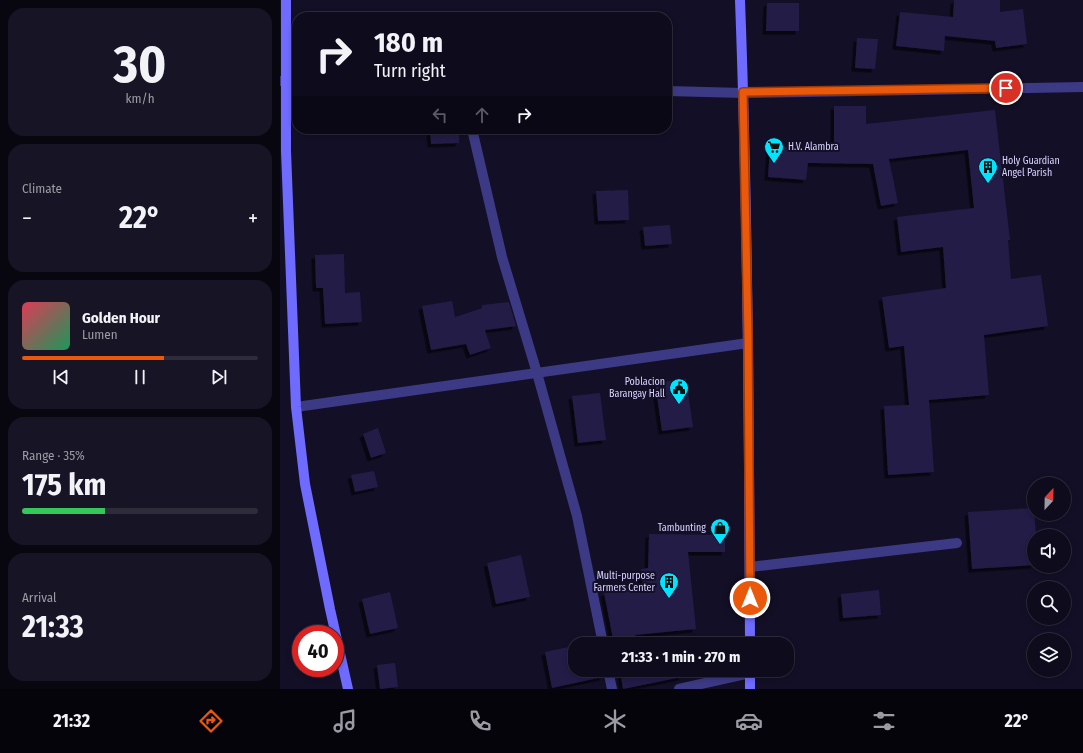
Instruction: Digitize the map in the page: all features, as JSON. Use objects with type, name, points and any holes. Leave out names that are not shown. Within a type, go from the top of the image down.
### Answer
[{"type":"street","points":[[286,0],[283,81],[296,407],[305,484],[348,689]]},
{"type":"street","points":[[740,0],[748,342],[750,637]]},
{"type":"street","points":[[672,91],[743,92],[1083,87]]},
{"type":"street","points":[[473,134],[502,257],[577,516],[602,637]]},
{"type":"street","points":[[296,407],[537,374],[748,342]]},
{"type":"street","points":[[750,566],[957,543]]},
{"type":"street","points":[[609,677],[612,689]]},
{"type":"street","points":[[679,689],[726,677]]},
{"type":"street","points":[[750,677],[750,689]]},
{"type":"building","points":[[954,0],[1000,0],[1000,12],[1023,9],[1027,44],[996,48],[995,41],[945,36],[944,51],[896,46],[900,12],[953,17]]},
{"type":"building","points":[[767,3],[799,3],[799,31],[766,31]]},
{"type":"building","points":[[857,38],[878,39],[875,69],[855,68]]},
{"type":"building","points":[[834,106],[866,106],[866,124],[995,110],[1010,240],[1008,240],[1011,279],[1041,275],[1048,326],[984,335],[989,395],[929,400],[934,472],[888,475],[884,406],[909,405],[904,346],[889,348],[882,297],[946,288],[943,247],[901,252],[897,217],[974,208],[968,150],[889,159],[898,203],[881,206],[873,164],[808,163],[806,180],[768,177],[770,146],[834,151]]},
{"type":"building","points":[[430,134],[459,134],[459,143],[431,144]]},
{"type":"building","points":[[628,190],[629,220],[598,221],[596,191]]},
{"type":"building","points":[[670,225],[672,244],[645,246],[643,227]]},
{"type":"building","points":[[344,254],[345,293],[360,292],[362,322],[325,324],[323,288],[316,288],[315,255]]},
{"type":"building","points":[[452,301],[455,317],[482,308],[482,305],[509,302],[516,326],[485,330],[491,348],[470,355],[466,344],[431,350],[422,306]]},
{"type":"building","points":[[686,379],[693,427],[662,431],[655,383]]},
{"type":"building","points":[[600,393],[606,440],[578,443],[572,396]]},
{"type":"building","points":[[378,428],[386,453],[371,458],[363,434]]},
{"type":"building","points":[[374,471],[378,487],[355,492],[351,475]]},
{"type":"building","points":[[1027,508],[1027,521],[1035,521],[1036,529],[1027,529],[1027,565],[972,569],[968,512]]},
{"type":"building","points":[[649,534],[725,535],[725,552],[688,552],[696,629],[635,635],[635,637],[613,637],[604,593],[643,586],[641,569],[648,568]]},
{"type":"building","points":[[521,555],[530,597],[496,604],[487,563]]},
{"type":"building","points":[[879,590],[881,615],[843,618],[841,594]]},
{"type":"building","points":[[390,592],[398,628],[370,634],[362,599]]},
{"type":"building","points":[[568,647],[568,677],[603,677],[552,688],[545,652]]},
{"type":"building","points":[[395,663],[398,687],[380,689],[377,665]]},
{"type":"building","points":[[621,677],[682,677],[623,689]]},
{"type":"place","name":"H.V. Alambra","points":[[774,164]]},
{"type":"place","name":"Holy Guardian Angel Parish","points":[[988,184]]},
{"type":"place","name":"Poblacion Barangay Hall","points":[[679,405]]},
{"type":"place","name":"Tambunting","points":[[720,545]]},
{"type":"place","name":"Multi-purpose Farmers Center","points":[[669,599]]},
{"type":"route","points":[[750,598],[748,335],[743,92],[1006,88]]}]
